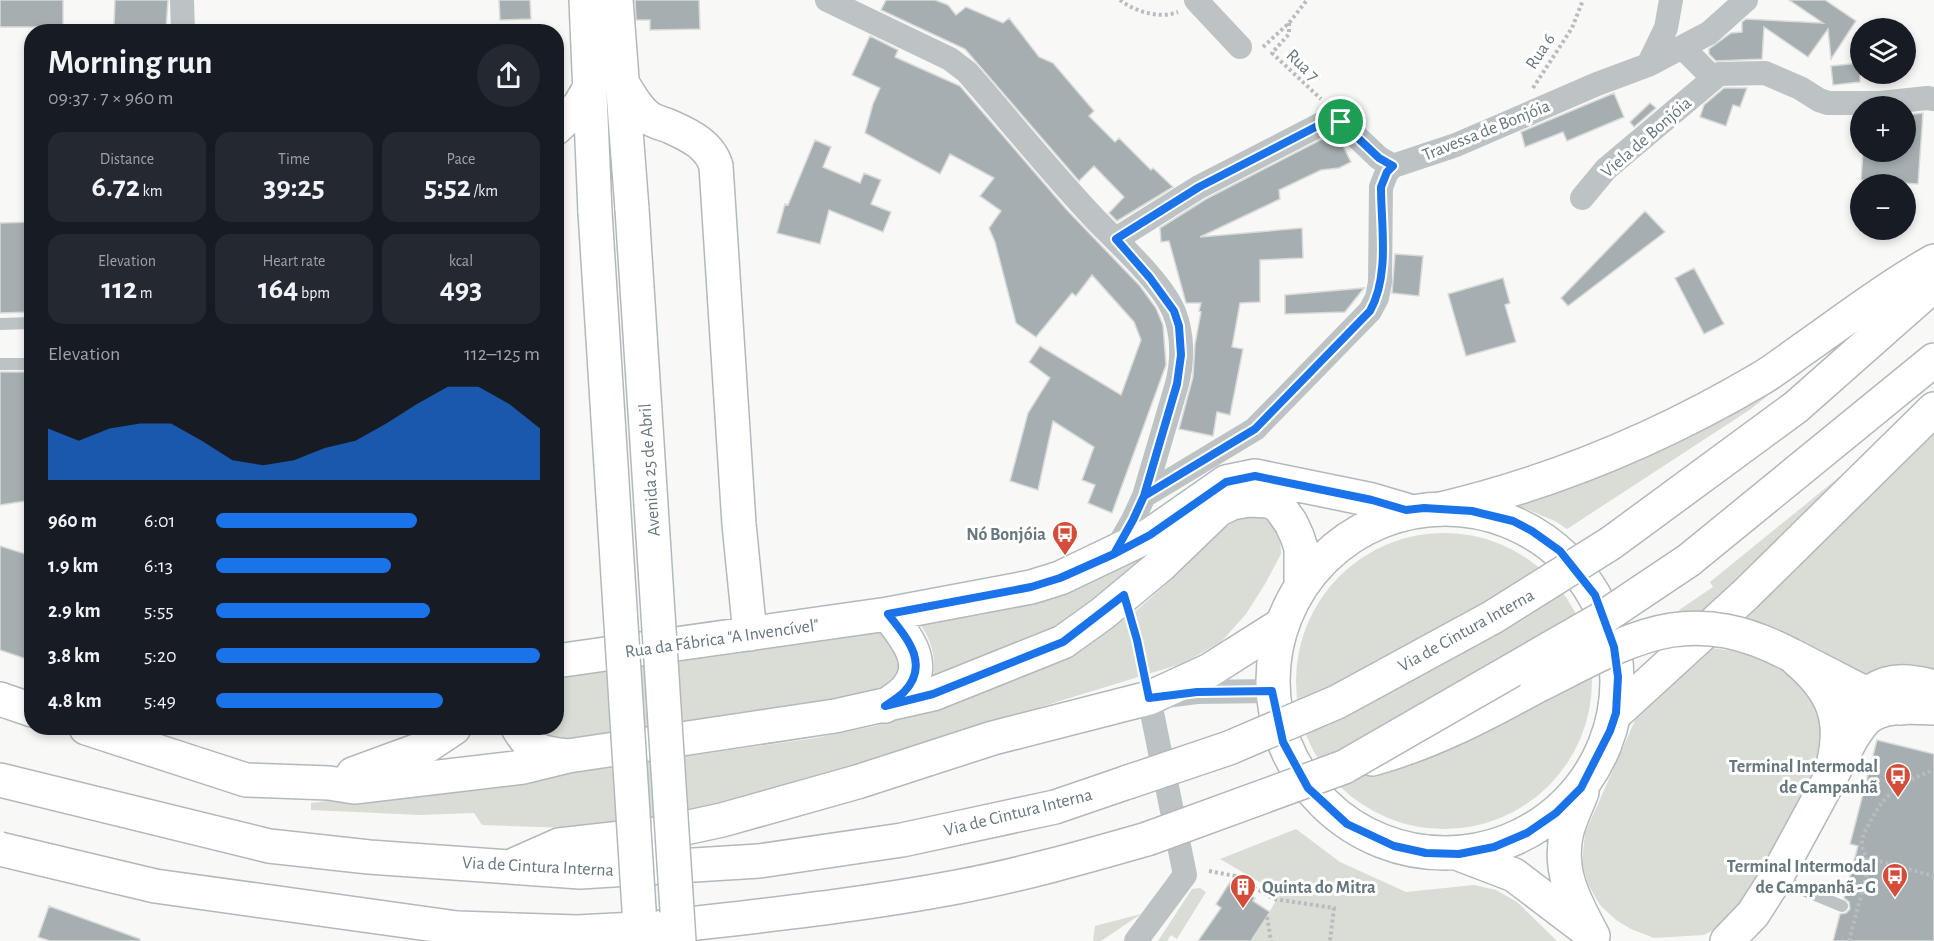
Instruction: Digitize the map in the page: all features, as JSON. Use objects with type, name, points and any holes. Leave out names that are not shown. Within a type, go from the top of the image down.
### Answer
[{"type":"main road","name":"Avenida 25 de Abril","points":[[586,0],[595,212],[658,937]]},
{"type":"main road","name":"Avenida 25 de Abril","points":[[616,0],[632,194],[658,937]]},
{"type":"main road","points":[[623,84],[651,120],[671,127],[704,145],[713,158],[717,182],[739,524],[750,634]]},
{"type":"main road","points":[[564,120],[579,106],[589,89]]},
{"type":"main road","points":[[632,194],[634,169],[640,160],[658,147],[672,141],[696,141]]},
{"type":"main road","points":[[564,146],[583,155],[593,170]]},
{"type":"main road","points":[[1441,508],[1487,498],[1576,469],[1626,449],[1761,378],[1900,281],[1934,261]]},
{"type":"main road","name":"Via de Cintura Interna","points":[[0,780],[269,846],[369,857],[580,872],[759,861],[902,840],[1055,807],[1228,748],[1337,702],[1494,617],[1611,543],[1797,407],[1934,285]]},
{"type":"main road","points":[[1344,767],[1601,619],[1689,560],[1934,360]]},
{"type":"main road","points":[[1616,713],[1745,595],[1934,409]]},
{"type":"main road","name":"Rua da Fábrica \"A Invencível\"","points":[[564,661],[888,614],[1031,587],[1060,578],[1114,554],[1150,535],[1226,482],[1240,478],[1255,476],[1372,500],[1406,510]]},
{"type":"main road","points":[[108,735],[246,780],[329,783],[354,787],[523,767],[568,756],[738,732],[885,706],[933,694],[1063,642],[1161,565],[1218,510],[1232,503],[1248,500],[1269,501],[1280,506],[1291,523],[1301,548],[1301,584]]},
{"type":"main road","points":[[1441,508],[1472,511],[1513,521],[1560,551],[1595,595],[1614,647],[1618,677],[1616,713],[1610,731],[1581,788],[1556,813],[1527,833],[1494,847],[1459,854],[1426,853],[1394,846],[1347,824],[1308,788],[1283,742],[1272,691],[1273,657],[1289,604],[1301,584],[1327,553],[1359,530],[1406,510],[1441,508]]},
{"type":"main road","points":[[885,706],[905,692],[914,677],[916,664],[915,652],[888,614]]},
{"type":"main road","points":[[511,866],[559,845],[657,834],[722,820],[857,782],[993,738],[1149,698],[1210,670],[1281,625]]},
{"type":"main road","points":[[0,849],[155,886],[457,928],[658,937],[958,887],[1068,862],[1147,838],[1344,767],[1432,739],[1621,645],[1653,633],[1692,628],[1728,630],[1765,641],[1866,694],[1901,708]]},
{"type":"main road","points":[[1791,655],[1823,685],[1838,725],[1837,742],[1828,785]]},
{"type":"main road","points":[[1838,725],[1866,694],[1884,684],[1897,681],[1934,687]]},
{"type":"main road","points":[[0,699],[24,707]]},
{"type":"main road","points":[[1727,941],[1753,914],[1776,878],[1853,736],[1865,720],[1877,712],[1901,708],[1934,708]]},
{"type":"main road","points":[[329,783],[424,748],[444,735]]},
{"type":"main road","points":[[523,735],[532,747],[541,753],[568,756]]},
{"type":"main road","points":[[1588,775],[1568,829],[1564,860],[1569,888],[1596,939]]},
{"type":"main road","points":[[1459,854],[1514,875],[1596,939]]},
{"type":"street","points":[[182,0],[183,24]]},
{"type":"street","points":[[827,0],[950,59],[967,72],[1093,217],[1150,278],[1174,311],[1180,341],[1180,370],[1177,384],[1144,496],[1114,554]]},
{"type":"street","points":[[1648,65],[1666,27],[1671,0]]},
{"type":"street","name":"Travessa de Bonjóia","points":[[1393,166],[1456,145],[1518,117],[1648,65],[1708,33],[1746,0]]},
{"type":"street","points":[[1197,2],[1240,47]]},
{"type":"street","points":[[1682,47],[1713,78],[1728,72],[1765,73],[1828,103],[1880,103],[1934,99]]},
{"type":"street","name":"Viela de Bonjóia","points":[[1582,198],[1606,169],[1713,78]]},
{"type":"street","points":[[1116,239],[1209,182],[1331,119],[1341,122],[1379,158],[1393,166],[1387,172],[1381,187],[1380,282],[1377,298],[1370,311],[1255,429],[1144,496]]},
{"type":"street","points":[[1136,941],[1185,875],[1149,698],[1197,692],[1272,691]]},
{"type":"lane","points":[[0,324],[24,323]]},
{"type":"lane","points":[[0,364],[24,364]]},
{"type":"lane","points":[[1776,878],[1842,906]]},
{"type":"path","points":[[1120,0],[1142,12],[1171,14],[1197,2]]},
{"type":"path","points":[[1240,47],[1253,51],[1267,45],[1289,23],[1307,0]]},
{"type":"path","name":"Rua 6","points":[[1518,117],[1538,78],[1572,28],[1583,0]]},
{"type":"path","name":"Rua 7","points":[[1289,23],[1289,34],[1272,52],[1325,103],[1341,122]]},
{"type":"path","points":[[1124,595],[1137,640],[1149,698]]},
{"type":"path","points":[[1849,941],[1869,861],[1862,843],[1863,835],[1880,803],[1905,781],[1934,770]]},
{"type":"path","points":[[1867,873],[1874,867],[1878,855]]},
{"type":"path","points":[[1869,861],[1871,859],[1934,876]]},
{"type":"path","points":[[1209,871],[1235,876],[1274,899],[1334,908],[1330,941]]},
{"type":"path","points":[[1267,916],[1271,941]]},
{"type":"shaded area","points":[[1787,380],[1751,409],[1567,529],[1555,521],[1509,502]]},
{"type":"shaded area","points":[[1934,432],[1934,672],[1864,676],[1819,649],[1779,629],[1738,617]]},
{"type":"shaded area","points":[[1849,469],[1711,613],[1682,614],[1679,610],[1713,587],[1710,582]]},
{"type":"shaded area","points":[[1194,514],[1089,606],[1018,652],[933,677],[934,661],[931,647],[926,633],[917,620]]},
{"type":"shaded area","points":[[1269,515],[1280,532],[1281,554],[1246,614],[1221,642],[1184,663],[849,770],[685,815],[571,828],[482,825],[474,813],[420,815],[311,810],[311,803],[617,766],[816,738],[875,726],[977,695],[1079,649],[1137,610],[1180,572],[1219,532],[1242,516]]},
{"type":"shaded area","points":[[1444,533],[1473,536],[1514,551],[1538,567],[1558,587],[1580,624],[1589,652],[1592,681],[1589,710],[1574,751],[1558,775],[1538,795],[1501,817],[1473,826],[1444,829],[1415,826],[1374,811],[1350,795],[1330,775],[1308,738],[1299,710],[1296,681],[1299,652],[1314,611],[1330,587],[1350,567],[1387,545],[1415,536]]},
{"type":"shaded area","points":[[862,631],[881,633],[894,643],[901,661],[898,676],[876,697],[560,743],[544,735],[564,735],[564,672]]},
{"type":"shaded area","points":[[1700,646],[1744,653],[1762,659],[1786,673],[1821,708],[1826,751],[1755,890],[1718,928],[1704,935],[1654,938],[1616,920],[1600,905],[1588,884],[1582,863],[1585,833],[1637,716]]},
{"type":"shaded area","points":[[1296,829],[1340,862],[1406,892],[1474,885],[1496,890],[1517,902],[1557,941],[1252,941],[1280,894],[1220,859]]},
{"type":"shaded area","points":[[1200,888],[1206,892],[1177,939],[1171,935],[1167,941],[1158,941],[1192,889]]},
{"type":"shaded area","points":[[1141,914],[1101,941],[1093,941],[1095,926]]},
{"type":"building","points":[[0,0],[63,0],[63,24],[24,24],[24,27],[0,27]]},
{"type":"building","points":[[115,0],[168,0],[166,24],[114,24]]},
{"type":"building","points":[[499,0],[530,0],[531,19],[500,20]]},
{"type":"building","points":[[635,0],[699,0],[700,29],[650,30],[650,20],[636,20]]},
{"type":"building","points":[[886,0],[935,0],[948,5],[956,15],[966,7],[1003,23],[1009,18],[1039,57],[1053,63],[1094,111],[1089,116],[1115,142],[1119,138],[1151,170],[1153,168],[1173,187],[1117,221],[1109,213],[1124,197],[1094,166],[1079,181],[965,49],[881,10]]},
{"type":"building","points":[[1789,0],[1825,0],[1852,18],[1850,30],[1831,59],[1828,29],[1808,57],[1764,27],[1762,59],[1716,61],[1709,54],[1709,49],[1731,33],[1742,32],[1742,22],[1746,19],[1823,23]]},
{"type":"building","points":[[870,36],[898,50],[895,57],[960,86],[1067,210],[1140,286],[1156,308],[1163,325],[1166,365],[1112,513],[1088,503],[1095,485],[1082,480],[1094,447],[1053,421],[1038,490],[1010,481],[1028,413],[1050,378],[1029,362],[1040,346],[1121,395],[1141,340],[1134,322],[1092,275],[1076,296],[1072,293],[1036,337],[1016,323],[995,242],[989,228],[1001,211],[980,196],[994,178],[950,154],[940,174],[865,133],[880,88],[852,75]]},
{"type":"building","points":[[1850,64],[1850,83],[1833,85],[1831,66]]},
{"type":"building","points":[[1724,88],[1747,88],[1740,107],[1733,105],[1726,126],[1700,117],[1704,105]]},
{"type":"building","points":[[1614,93],[1624,117],[1567,141],[1563,132],[1525,147],[1521,132]]},
{"type":"building","points":[[1650,103],[1656,108],[1634,127],[1630,122]]},
{"type":"building","points":[[1923,113],[1918,184],[1916,184],[1916,174],[1861,174],[1862,162],[1916,162],[1916,114]]},
{"type":"building","points":[[1332,134],[1341,142],[1351,162],[1339,168],[1321,170],[1279,190],[1280,199],[1200,237],[1302,228],[1303,258],[1260,260],[1260,302],[1240,303],[1232,347],[1243,349],[1230,415],[1217,412],[1213,436],[1179,429],[1193,377],[1201,303],[1186,303],[1169,241],[1161,242],[1160,228],[1206,199]]},
{"type":"building","points":[[815,140],[831,147],[823,167],[860,183],[864,173],[881,180],[871,204],[891,212],[883,232],[829,210],[820,244],[777,233],[785,204],[788,205]]},
{"type":"building","points":[[1645,211],[1665,232],[1568,306],[1561,298]]},
{"type":"building","points":[[24,222],[24,312],[0,313],[0,223]]},
{"type":"building","points":[[1395,254],[1423,256],[1419,296],[1392,293]]},
{"type":"building","points":[[1694,268],[1724,324],[1704,334],[1675,278]]},
{"type":"building","points":[[1503,278],[1510,303],[1505,305],[1516,342],[1466,356],[1448,294]]},
{"type":"building","points":[[1364,288],[1345,312],[1285,314],[1285,295]]},
{"type":"building","points":[[0,372],[24,372],[24,501],[0,505]]},
{"type":"building","points":[[0,546],[24,554],[24,658],[0,650]]},
{"type":"building","name":"Terminal Intermodal de Campanhã","points":[[1877,740],[1934,754],[1934,941],[1833,941],[1840,914],[1850,909],[1849,902],[1844,898],[1858,846],[1850,844]]},
{"type":"building","name":"Quinta do Mitra","points":[[1230,882],[1255,898],[1253,901],[1270,912],[1251,941],[1198,941],[1221,908],[1216,904]]},
{"type":"building","points":[[49,906],[140,939],[140,941],[50,941],[38,937]]},
{"type":"place","name":"Nó Bonjóia","points":[[1065,557]]},
{"type":"place","name":"Terminal Intermodal de Campanhã","points":[[1898,799]]},
{"type":"place","name":"Terminal Intermodal de Campanhã - G","points":[[1895,899]]},
{"type":"place","name":"Quinta do Mitra","points":[[1243,910]]},
{"type":"route","points":[[1341,122],[1331,119],[1199,187],[1116,239],[1167,299],[1174,311],[1179,326],[1181,355],[1180,370],[1166,426],[1144,496],[1133,520],[1114,554],[1150,535],[1226,482],[1255,476],[1372,500],[1406,510],[1441,508],[1472,511],[1513,521],[1560,551],[1595,595],[1614,647],[1618,693],[1616,713],[1610,731],[1581,788],[1556,813],[1527,833],[1494,847],[1459,854],[1426,853],[1394,846],[1347,824],[1308,788],[1283,742],[1272,691],[1197,692],[1149,698],[1137,640],[1124,595],[1063,642],[933,694],[885,706],[905,692],[914,677],[916,664],[915,652],[888,614],[1031,587],[1060,578],[1114,554],[1144,496],[1255,429],[1370,311],[1377,298],[1382,262],[1381,187],[1383,178],[1393,166],[1379,158],[1341,122]]}]
